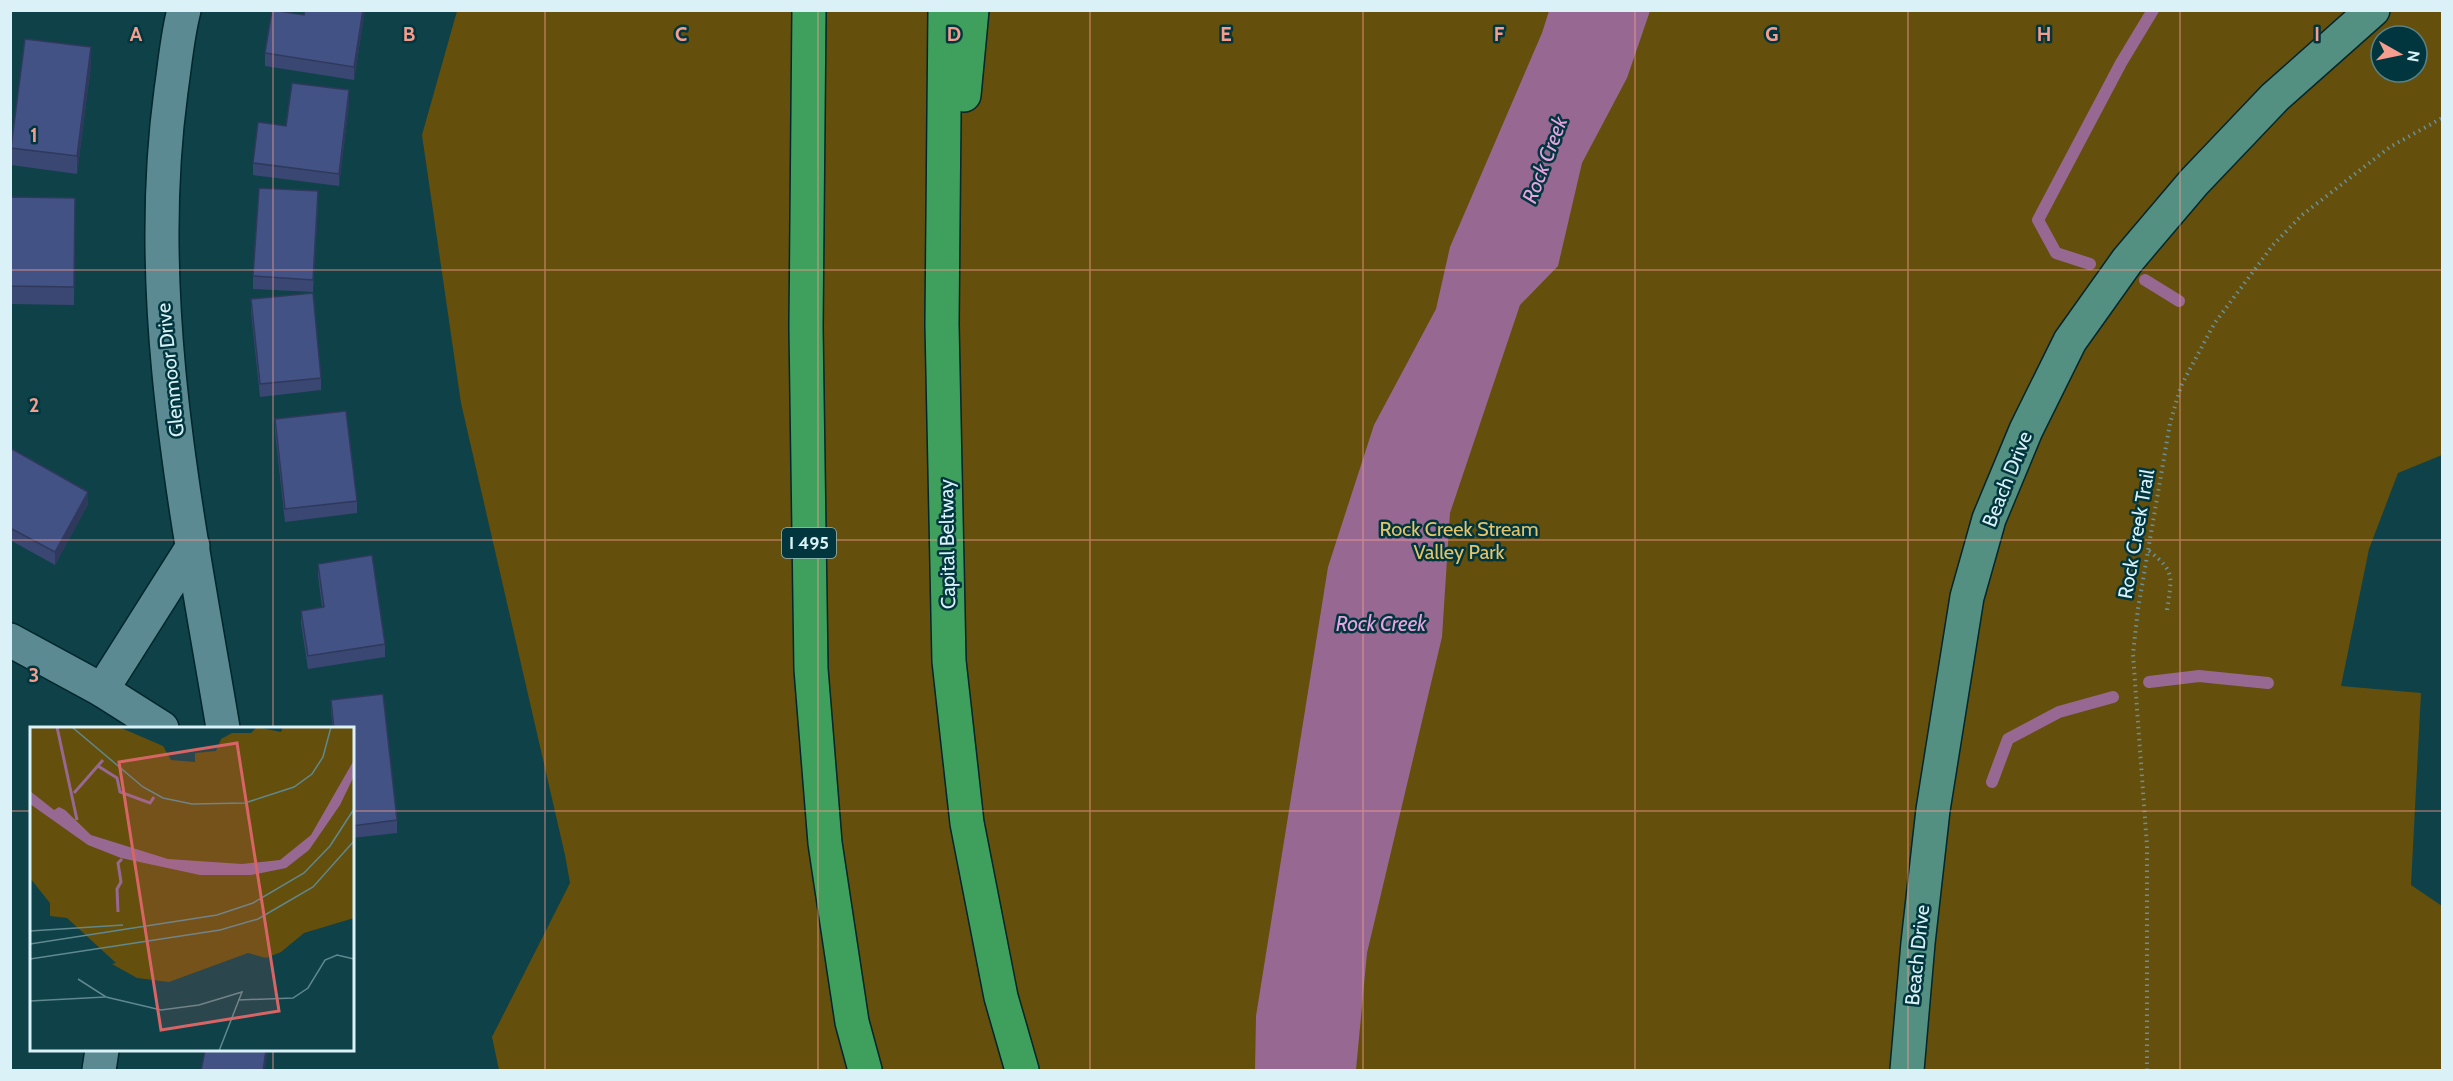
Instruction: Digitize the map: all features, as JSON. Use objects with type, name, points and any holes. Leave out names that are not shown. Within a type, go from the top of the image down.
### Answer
[{"type":"highway","name":"I 495","points":[[809,10],[806,327],[811,669],[825,843],[852,1022],[865,1071]]},
{"type":"highway","name":"Capital Beltway","points":[[945,10],[942,324],[951,684],[967,823],[1001,997],[1022,1071]]},
{"type":"highway","points":[[942,324],[972,10]]},
{"type":"street","name":"Glenmoor Drive","points":[[184,10],[164,146],[161,256],[167,370],[223,727]]},
{"type":"street","name":"Beach Drive","points":[[1907,1071],[1933,810],[1967,597],[1989,519],[2026,430],[2070,341],[2127,261],[2194,182],[2275,97],[2373,10]]},
{"type":"street","points":[[102,690],[193,546]]},
{"type":"street","points":[[10,640],[102,690],[159,727]]},
{"type":"street","points":[[99,1071],[102,1051]]},
{"type":"path","name":"Rock Creek Trail","points":[[2147,1071],[2147,846],[2133,654],[2138,609],[2170,423],[2181,386],[2194,357],[2214,324],[2273,245],[2302,215],[2390,147],[2442,118]]},
{"type":"path","points":[[2149,551],[2168,568],[2171,580],[2167,611]]},
{"type":"green space","name":"Rock Creek Stream Valley Park","points":[[457,11],[2442,11],[2442,455],[2398,473],[2369,549],[2341,686],[2421,693],[2411,885],[2442,906],[2442,1070],[499,1070],[492,1037],[570,883],[461,403],[422,135]]},
{"type":"water","name":"Rock Creek","points":[[1549,11],[1650,11],[1627,78],[1582,163],[1558,266],[1520,305],[1450,513],[1442,637],[1367,953],[1356,1070],[1255,1070],[1256,1016],[1328,567],[1374,425],[1436,309],[1450,247],[1542,33]]},
{"type":"building","points":[[272,10],[304,15],[305,10],[363,10],[354,67],[265,53]]},
{"type":"building","points":[[25,39],[91,47],[77,156],[11,148]]},
{"type":"building","points":[[292,83],[349,90],[339,174],[253,163],[258,122],[286,126]]},
{"type":"building","points":[[259,188],[318,191],[313,280],[253,276]]},
{"type":"building","points":[[10,197],[75,198],[74,287],[10,286]]},
{"type":"building","points":[[313,293],[321,378],[260,384],[251,299]]},
{"type":"building","points":[[346,411],[357,501],[285,509],[275,419]]},
{"type":"building","points":[[12,449],[88,492],[55,552],[10,528],[10,452]]},
{"type":"building","points":[[372,555],[385,644],[308,656],[301,611],[324,607],[318,564]]},
{"type":"building","points":[[383,694],[397,820],[354,826],[354,727],[334,727],[331,700]]},
{"type":"building","points":[[205,1051],[266,1051],[263,1071],[201,1071]]},
{"type":"waterway","points":[[2090,264],[2056,253],[2038,220],[2121,63],[2153,10]]},
{"type":"waterway","points":[[2145,280],[2179,301]]},
{"type":"waterway","points":[[2149,682],[2199,676],[2268,683]]},
{"type":"waterway","points":[[1992,782],[2008,739],[2059,712],[2113,697]]}]
